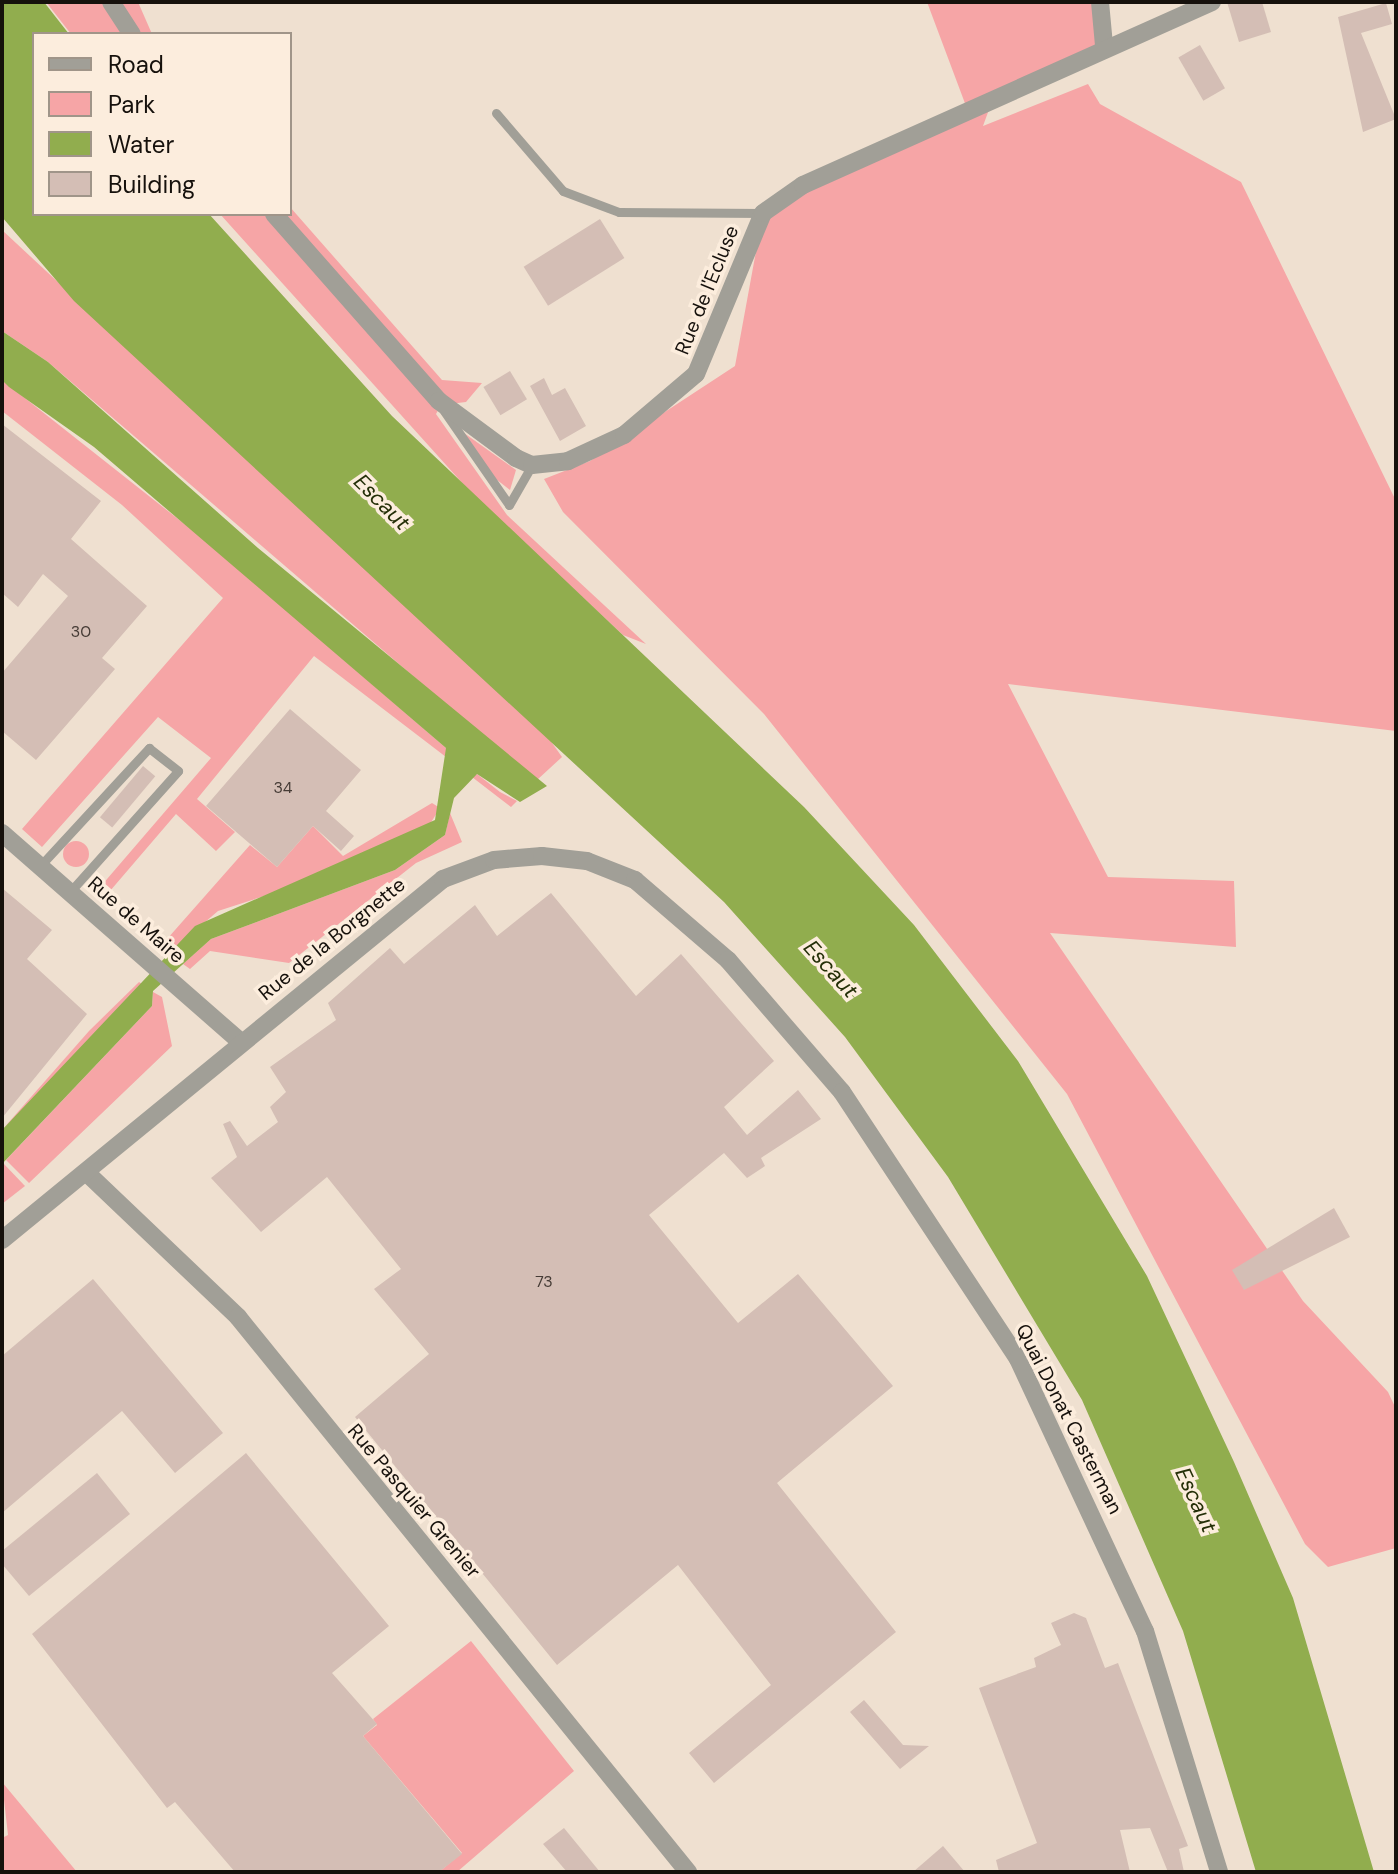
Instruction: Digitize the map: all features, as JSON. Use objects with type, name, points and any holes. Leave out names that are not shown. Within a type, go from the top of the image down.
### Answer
[{"type":"street","points":[[111,2],[131,32]]},
{"type":"street","points":[[1100,2],[1104,45]]},
{"type":"street","name":"Rue de l'Ecluse","points":[[532,465],[603,447],[682,391],[706,357],[763,213],[803,185],[1104,45],[1212,2]]},
{"type":"street","points":[[276,216],[439,401],[532,465]]},
{"type":"street","name":"Rue de Maire","points":[[2,833],[240,1041]]},
{"type":"street","name":"Rue de la Borgnette","points":[[2,1240],[89,1175],[240,1041],[443,879],[494,860],[587,861],[635,880],[728,960]]},
{"type":"street","name":"Quai Donat Casterman","points":[[728,960],[842,1092],[1018,1359],[1145,1631],[1219,1872]]},
{"type":"street","name":"Rue Pasquier Grenier","points":[[89,1175],[238,1317],[688,1872]]},
{"type":"lane","points":[[496,113],[563,191],[619,212],[763,213]]},
{"type":"lane","points":[[439,401],[509,505],[532,465]]},
{"type":"lane","points":[[40,866],[149,748],[178,771],[70,892]]},
{"type":"green space","points":[[46,2],[138,2],[151,32],[69,32]]},
{"type":"green space","points":[[927,2],[1093,2],[1104,45],[991,104],[983,126],[1088,84],[1100,104],[1241,182],[1396,501],[1396,731],[1008,684],[1108,877],[1234,881],[1236,947],[1050,933],[1303,1301],[1388,1392],[1396,1409],[1396,1548],[1328,1567],[1305,1544],[1067,1094],[764,714],[563,512],[544,479],[590,461],[735,366],[763,213],[969,114]]},
{"type":"green space","points":[[292,209],[442,380],[482,383],[466,402],[441,405],[436,414],[507,515],[646,644],[623,635],[474,496],[222,216],[292,216]]},
{"type":"green space","points":[[2,230],[550,740],[562,757],[537,780],[528,775],[48,362],[2,331]]},
{"type":"green space","points":[[2,380],[211,545],[446,748],[446,757],[314,656],[197,799],[235,832],[216,851],[176,814],[104,898],[95,893],[211,758],[158,717],[42,847],[22,829],[223,598],[122,505],[2,411]]},
{"type":"green space","points":[[464,433],[516,470],[510,490],[492,476]]},
{"type":"green space","points":[[477,774],[517,801],[511,807],[472,777]]},
{"type":"green space","points":[[432,803],[440,808],[430,824],[286,889],[218,911],[169,953],[160,947],[250,845],[277,867],[313,826],[343,856]]},
{"type":"green space","points":[[450,813],[462,842],[416,863],[289,963],[210,951],[190,969],[183,964],[211,939],[395,870],[445,835]]},
{"type":"green space","points":[[76,841],[85,845],[89,854],[85,863],[76,867],[67,863],[63,854],[67,845]]},
{"type":"green space","points":[[139,982],[145,986],[2,1130],[89,1031]]},
{"type":"green space","points":[[153,992],[162,997],[172,1046],[29,1183],[6,1160],[152,1006]]},
{"type":"green space","points":[[2,1164],[25,1186],[2,1204]]},
{"type":"green space","points":[[471,1641],[574,1771],[457,1872],[439,1872],[462,1853],[363,1736],[377,1725],[373,1719]]},
{"type":"green space","points":[[2,1782],[77,1872],[2,1872],[2,1838],[8,1835]]},
{"type":"water","name":"Escaut","points":[[2,2],[44,2],[67,32],[32,32],[32,216],[211,216],[392,416],[804,807],[914,925],[1018,1061],[1147,1276],[1234,1462],[1293,1598],[1374,1872],[1256,1872],[1183,1631],[1082,1400],[948,1177],[845,1037],[724,902],[74,301],[2,217]]},
{"type":"water","points":[[2,331],[48,362],[258,548],[547,786],[520,802],[477,774],[454,798],[445,835],[395,870],[211,939],[153,991],[152,1006],[2,1164],[2,1130],[195,926],[435,820],[446,748],[94,447],[9,387],[2,380]]},
{"type":"building","points":[[1227,2],[1262,2],[1271,32],[1239,42]]},
{"type":"building","points":[[1386,3],[1392,24],[1361,33],[1396,119],[1363,132],[1338,17]]},
{"type":"building","points":[[1200,45],[1225,88],[1203,101],[1178,58]]},
{"type":"building","points":[[600,219],[624,258],[548,306],[524,267]]},
{"type":"building","points":[[510,371],[527,399],[500,415],[483,387]]},
{"type":"building","points":[[544,378],[552,395],[565,388],[586,426],[560,441],[530,386]]},
{"type":"building","points":[[2,424],[101,501],[71,539],[147,606],[102,658],[115,669],[36,760],[2,731],[2,673],[68,596],[43,574],[18,607],[2,593]]},
{"type":"building","points":[[290,709],[361,770],[326,811],[354,836],[341,851],[313,826],[277,867],[206,806]]},
{"type":"building","points":[[143,766],[155,776],[112,828],[100,817]]},
{"type":"building","points":[[2,888],[52,930],[27,959],[87,1014],[2,1118]]},
{"type":"building","points":[[551,893],[636,996],[681,954],[774,1061],[724,1107],[747,1135],[798,1090],[821,1119],[761,1158],[765,1166],[747,1178],[724,1153],[649,1215],[738,1323],[798,1274],[893,1386],[777,1483],[896,1632],[714,1783],[689,1753],[771,1685],[678,1565],[557,1665],[355,1417],[429,1354],[374,1289],[401,1269],[327,1177],[261,1232],[211,1178],[237,1157],[223,1124],[230,1121],[247,1146],[278,1122],[270,1107],[286,1092],[270,1067],[336,1020],[328,1003],[390,948],[404,964],[475,905],[497,936]]},
{"type":"building","points":[[1334,1208],[1350,1237],[1244,1290],[1232,1270]]},
{"type":"building","points":[[93,1279],[223,1433],[175,1473],[122,1411],[2,1513],[2,1356]]},
{"type":"building","points":[[246,1453],[389,1626],[332,1673],[377,1724],[363,1736],[462,1854],[439,1872],[235,1872],[175,1802],[167,1808],[32,1634]]},
{"type":"building","points":[[97,1473],[130,1514],[29,1596],[2,1564],[2,1551]]},
{"type":"building","points":[[1074,1613],[1086,1618],[1105,1668],[1118,1663],[1188,1846],[1179,1849],[1184,1872],[1168,1872],[1150,1828],[1120,1830],[1130,1872],[999,1872],[996,1860],[1037,1843],[979,1688],[1036,1667],[1034,1658],[1061,1645],[1051,1623]]},
{"type":"building","points":[[864,1700],[903,1745],[929,1746],[900,1769],[850,1712]]},
{"type":"building","points":[[564,1828],[600,1872],[567,1872],[543,1844]]},
{"type":"building","points":[[943,1846],[965,1872],[913,1872]]}]
